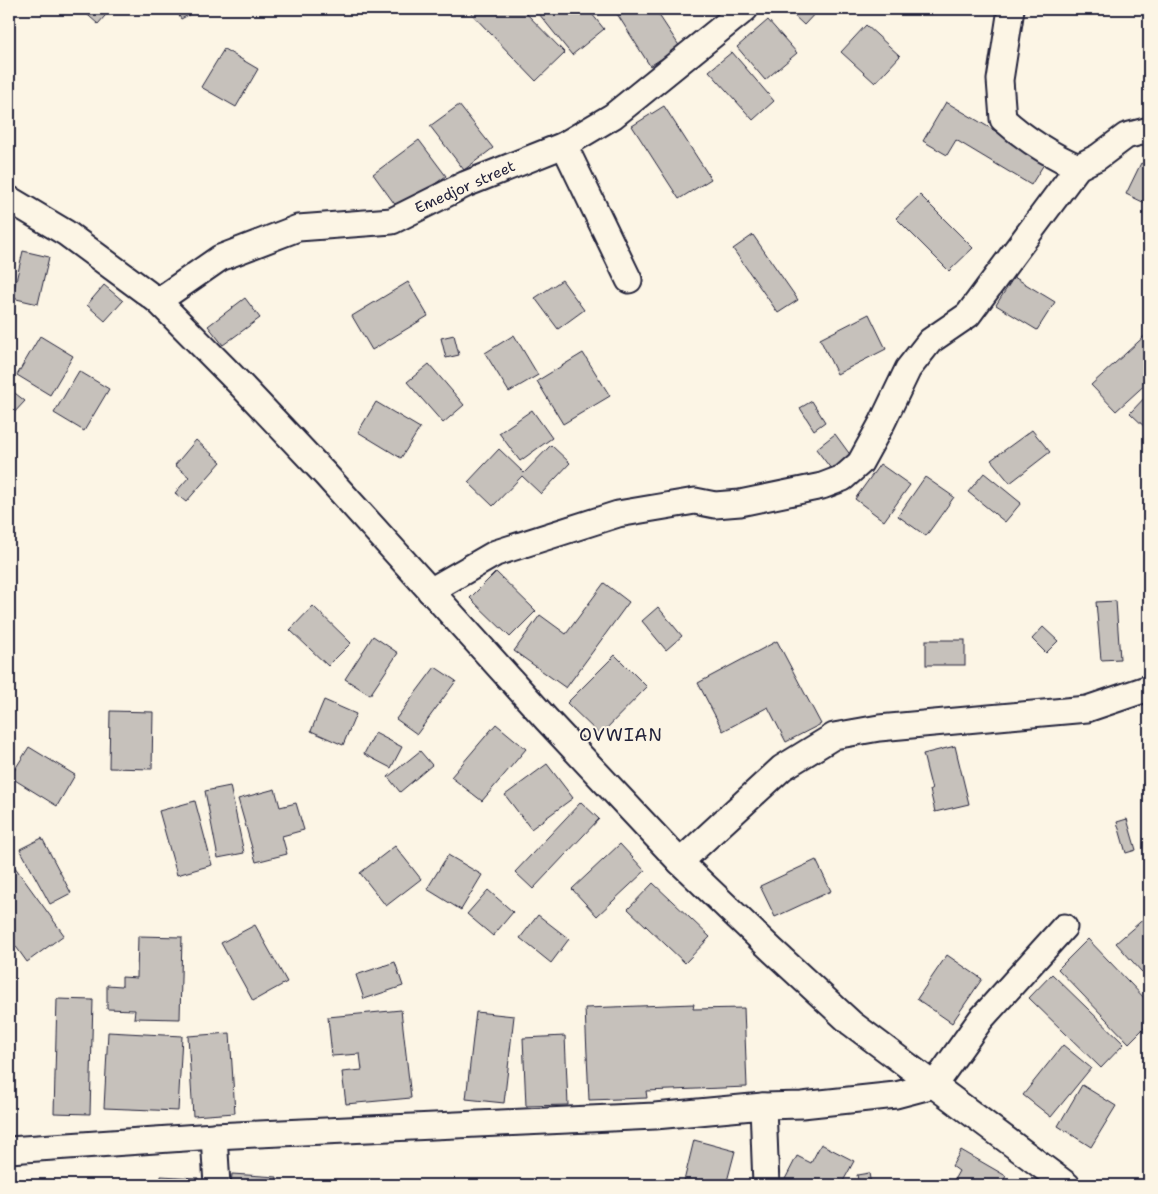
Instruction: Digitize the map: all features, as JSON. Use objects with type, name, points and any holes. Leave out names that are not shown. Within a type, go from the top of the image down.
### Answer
[{"type":"street","name":"Emedjor street","points":[[158,301],[220,258],[298,228],[392,222],[466,184],[564,145],[614,116],[745,9]]},
{"type":"street","points":[[1011,9],[1000,80],[1003,120],[1018,133],[1052,155],[1078,168]]},
{"type":"street","points":[[430,591],[496,553],[618,514],[695,500],[715,505],[740,504],[822,486],[843,478],[860,463],[908,369],[930,341],[968,315],[1078,168],[1098,157],[1126,136],[1149,130]]},
{"type":"street","points":[[564,145],[629,280]]},
{"type":"street","points":[[9,199],[66,233],[158,301],[325,474],[547,720],[680,862],[772,950],[851,1023],[1067,1185]]},
{"type":"street","points":[[680,862],[782,768],[834,736],[879,728],[1086,709],[1149,688]]},
{"type":"street","points":[[9,1150],[214,1136],[655,1116],[763,1106],[802,1105],[896,1095],[934,1085],[981,1018],[1064,927]]},
{"type":"street","points":[[763,1106],[766,1185]]},
{"type":"street","points":[[214,1136],[217,1185]]},
{"type":"building","points":[[81,9],[111,9],[98,24]]},
{"type":"building","points":[[175,9],[200,9],[181,19]]},
{"type":"building","points":[[467,9],[522,9],[565,53],[536,81]]},
{"type":"building","points":[[535,9],[588,9],[604,29],[572,55]]},
{"type":"building","points":[[614,9],[655,9],[680,47],[650,66]]},
{"type":"building","points":[[787,9],[819,9],[804,25]]},
{"type":"building","points":[[768,20],[797,53],[765,80],[737,47]]},
{"type":"building","points":[[866,25],[900,56],[875,83],[841,52]]},
{"type":"building","points":[[224,49],[258,69],[236,107],[201,87]]},
{"type":"building","points":[[732,52],[774,101],[753,120],[709,71]]},
{"type":"building","points":[[946,102],[1046,161],[1031,185],[956,140],[947,155],[923,141]]},
{"type":"building","points":[[459,105],[493,148],[464,170],[430,126]]},
{"type":"building","points":[[664,106],[711,179],[679,199],[632,126]]},
{"type":"building","points":[[419,140],[446,176],[399,210],[373,174]]},
{"type":"building","points":[[1141,163],[1149,167],[1149,205],[1126,194]]},
{"type":"building","points":[[920,195],[973,248],[949,271],[896,218]]},
{"type":"building","points":[[753,235],[798,300],[778,313],[733,249]]},
{"type":"building","points":[[23,251],[49,257],[38,304],[12,298]]},
{"type":"building","points":[[1014,277],[1055,302],[1037,330],[996,305]]},
{"type":"building","points":[[562,280],[584,310],[558,329],[535,298]]},
{"type":"building","points":[[408,282],[428,316],[372,350],[352,316]]},
{"type":"building","points":[[104,285],[123,301],[105,321],[87,305]]},
{"type":"building","points":[[245,298],[260,318],[223,345],[208,326]]},
{"type":"building","points":[[869,314],[886,349],[837,374],[820,339]]},
{"type":"building","points":[[1149,332],[1149,381],[1116,411],[1091,385]]},
{"type":"building","points":[[454,335],[459,355],[446,358],[441,338]]},
{"type":"building","points":[[514,335],[538,375],[509,392],[485,353]]},
{"type":"building","points":[[40,336],[73,356],[50,395],[17,375]]},
{"type":"building","points":[[583,353],[610,396],[563,424],[537,381]]},
{"type":"building","points":[[429,364],[464,405],[443,423],[407,382]]},
{"type":"building","points":[[79,371],[109,389],[84,431],[54,413]]},
{"type":"building","points":[[11,390],[25,401],[12,415],[9,412],[9,393]]},
{"type":"building","points":[[1149,393],[1149,431],[1130,413]]},
{"type":"building","points":[[812,401],[825,422],[814,430],[800,408]]},
{"type":"building","points":[[376,402],[420,428],[401,458],[358,432]]},
{"type":"building","points":[[532,410],[552,438],[520,461],[499,433]]},
{"type":"building","points":[[1032,430],[1050,452],[1010,483],[991,460]]},
{"type":"building","points":[[835,434],[854,460],[835,474],[816,449]]},
{"type":"building","points":[[196,440],[221,462],[186,502],[175,493],[189,477],[175,465]]},
{"type":"building","points":[[551,445],[570,463],[541,494],[522,476],[493,506],[468,482],[499,449],[524,473]]},
{"type":"building","points":[[880,464],[910,485],[884,521],[855,499]]},
{"type":"building","points":[[984,473],[1021,503],[1005,522],[968,492]]},
{"type":"building","points":[[925,477],[954,497],[926,536],[898,516]]},
{"type":"building","points":[[496,572],[536,611],[510,637],[470,598]]},
{"type":"building","points":[[604,583],[629,602],[566,688],[514,651],[540,615],[566,634]]},
{"type":"building","points":[[1116,601],[1120,659],[1101,660],[1096,602]]},
{"type":"building","points":[[313,606],[351,643],[328,666],[290,630]]},
{"type":"building","points":[[658,607],[682,636],[666,650],[642,621]]},
{"type":"building","points":[[1043,627],[1058,641],[1046,653],[1032,639]]},
{"type":"building","points":[[373,636],[398,653],[370,695],[345,679]]},
{"type":"building","points":[[926,640],[965,640],[965,665],[926,665]]},
{"type":"building","points":[[777,641],[821,724],[786,742],[768,707],[723,731],[698,683]]},
{"type":"building","points":[[615,655],[647,687],[600,735],[567,703]]},
{"type":"building","points":[[435,667],[456,681],[417,734],[396,719]]},
{"type":"building","points":[[324,700],[356,714],[343,745],[311,731]]},
{"type":"building","points":[[110,711],[153,712],[152,769],[109,768]]},
{"type":"building","points":[[496,724],[526,749],[482,801],[451,777]]},
{"type":"building","points":[[375,733],[402,747],[391,768],[364,754]]},
{"type":"building","points":[[955,746],[969,804],[935,812],[930,790],[932,790],[923,754]]},
{"type":"building","points":[[29,747],[75,775],[57,806],[10,777]]},
{"type":"building","points":[[420,751],[432,765],[400,792],[388,777]]},
{"type":"building","points":[[547,764],[573,798],[531,829],[505,795]]},
{"type":"building","points":[[230,786],[244,853],[218,858],[205,791]]},
{"type":"building","points":[[275,789],[280,807],[296,803],[304,830],[282,836],[287,854],[256,862],[238,799]]},
{"type":"building","points":[[195,801],[212,865],[177,875],[159,811]]},
{"type":"building","points":[[581,802],[599,819],[533,889],[515,872]]},
{"type":"building","points":[[1127,819],[1136,850],[1126,853],[1117,822]]},
{"type":"building","points":[[42,838],[71,893],[50,904],[20,849]]},
{"type":"building","points":[[620,844],[645,871],[597,916],[572,889]]},
{"type":"building","points":[[395,846],[421,879],[386,906],[360,873]]},
{"type":"building","points":[[448,855],[482,875],[461,910],[427,889]]},
{"type":"building","points":[[9,859],[64,935],[27,962],[9,937]]},
{"type":"building","points":[[816,860],[831,891],[775,917],[760,886]]},
{"type":"building","points":[[653,883],[710,937],[685,963],[628,909]]},
{"type":"building","points":[[488,890],[513,912],[493,936],[467,914]]},
{"type":"building","points":[[538,915],[569,939],[551,963],[520,938]]},
{"type":"building","points":[[1147,916],[1149,919],[1149,980],[1116,943]]},
{"type":"building","points":[[255,925],[287,982],[253,1001],[221,943]]},
{"type":"building","points":[[138,936],[182,937],[180,1019],[134,1018],[135,1010],[107,1009],[107,985],[122,986],[122,977],[137,978]]},
{"type":"building","points":[[1088,939],[1149,1003],[1149,1023],[1129,1043],[1058,969]]},
{"type":"building","points":[[947,955],[982,979],[952,1023],[917,999]]},
{"type":"building","points":[[395,962],[403,986],[364,999],[356,975]]},
{"type":"building","points":[[1052,974],[1124,1044],[1101,1068],[1029,998]]},
{"type":"building","points":[[57,999],[93,1000],[90,1114],[54,1113]]},
{"type":"building","points":[[694,1004],[693,1009],[744,1008],[747,1087],[646,1091],[647,1098],[589,1100],[585,1008]]},
{"type":"building","points":[[401,1010],[411,1098],[346,1104],[342,1072],[362,1070],[360,1054],[332,1056],[328,1017]]},
{"type":"building","points":[[476,1012],[514,1016],[504,1103],[466,1099]]},
{"type":"building","points":[[108,1032],[182,1036],[178,1111],[104,1108]]},
{"type":"building","points":[[230,1033],[235,1113],[193,1116],[188,1036]]},
{"type":"building","points":[[565,1036],[568,1105],[526,1106],[523,1038]]},
{"type":"building","points":[[1063,1045],[1091,1068],[1051,1117],[1023,1095]]},
{"type":"building","points":[[1082,1085],[1116,1106],[1091,1147],[1058,1126]]},
{"type":"building","points":[[694,1140],[735,1151],[726,1185],[683,1185]]},
{"type":"building","points":[[821,1144],[854,1161],[841,1185],[782,1185],[797,1156],[811,1163]]},
{"type":"building","points":[[961,1150],[1006,1176],[1001,1185],[951,1185],[959,1171],[952,1166]]},
{"type":"building","points":[[869,1173],[871,1185],[859,1185],[857,1175]]},
{"type":"building","points":[[232,1174],[277,1177],[276,1185],[231,1185]]},
{"type":"building","points":[[161,1176],[198,1178],[198,1185],[161,1185]]},
{"type":"building","points":[[318,1180],[362,1182],[362,1185],[317,1185]]},
{"type":"district","name":"OVWIAN","points":[[621,735]]}]
